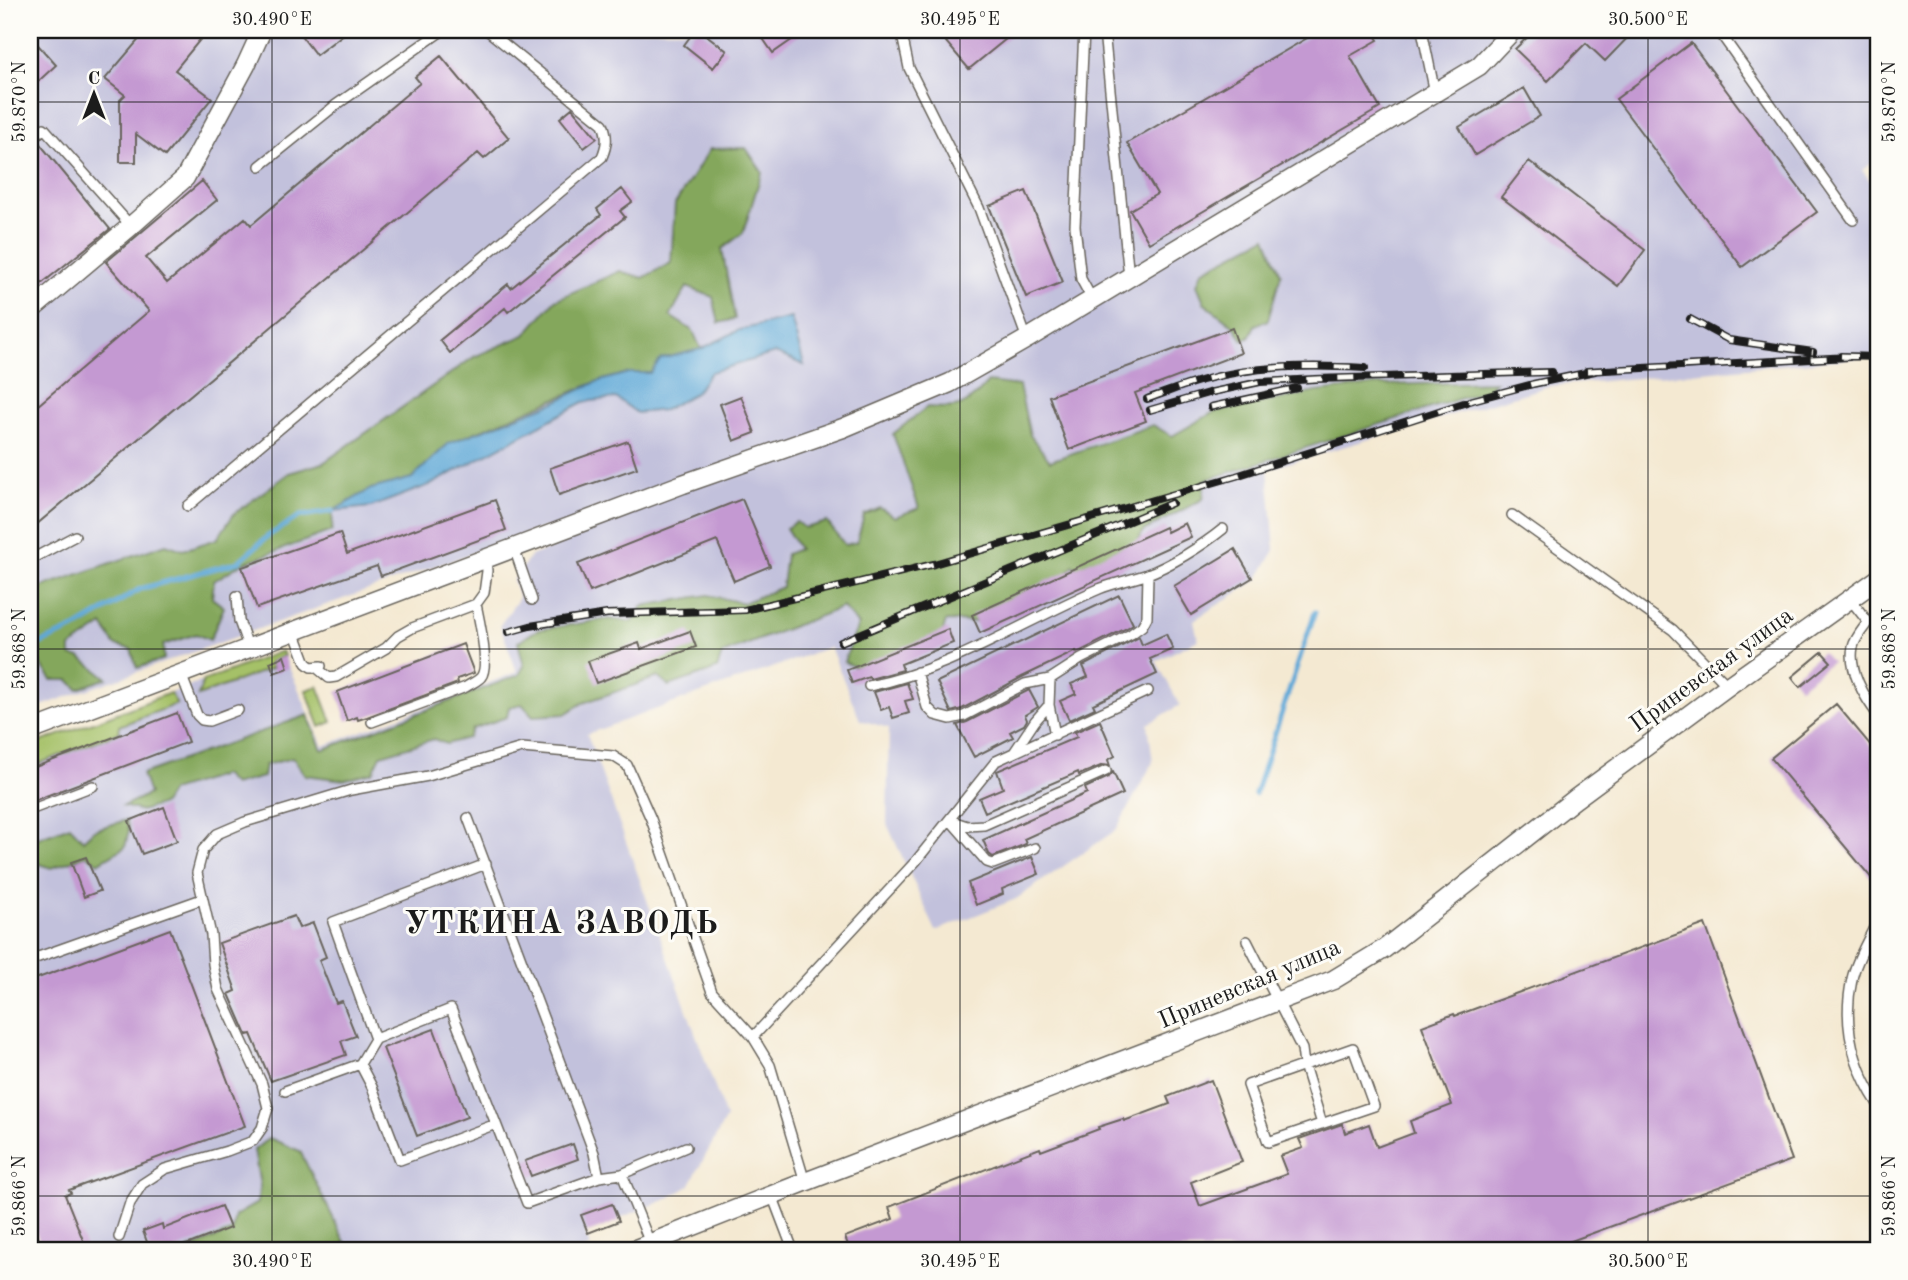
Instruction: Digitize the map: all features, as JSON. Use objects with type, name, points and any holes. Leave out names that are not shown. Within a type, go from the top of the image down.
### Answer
[{"type":"street","points":[[30,311],[185,178],[262,30]]},
{"type":"street","points":[[30,732],[683,484],[843,428],[950,383],[1479,66],[1514,30]]},
{"type":"street","name":"Приневская улица","points":[[642,1247],[1333,979],[1384,949],[1575,799],[1878,579]]},
{"type":"lane","points":[[260,166],[336,104],[443,30]]},
{"type":"lane","points":[[188,506],[602,157],[607,146],[603,124],[487,30]]},
{"type":"lane","points":[[901,30],[909,68],[979,208],[1027,339]]},
{"type":"lane","points":[[1084,30],[1075,226],[1082,279],[1091,299]]},
{"type":"lane","points":[[1106,30],[1129,277]]},
{"type":"lane","points":[[1422,30],[1435,93]]},
{"type":"lane","points":[[1718,30],[1853,220]]},
{"type":"lane","points":[[30,141],[44,128],[131,226]]},
{"type":"lane","points":[[1512,514],[1673,630],[1728,686]]},
{"type":"lane","points":[[869,686],[917,672],[975,648],[1102,588],[1147,574],[1208,541],[1223,529]]},
{"type":"lane","points":[[30,560],[75,536]]},
{"type":"lane","points":[[514,548],[533,600]]},
{"type":"lane","points":[[294,631],[306,663],[320,667],[329,678],[336,677],[386,648],[398,636],[412,628],[476,604],[484,593],[488,571],[486,559]]},
{"type":"lane","points":[[917,672],[927,707],[935,715],[950,719],[964,716],[1025,684],[1050,679],[1142,626],[1147,617],[1147,574]]},
{"type":"lane","points":[[237,596],[239,621],[249,649]]},
{"type":"lane","points":[[1850,599],[1868,622]]},
{"type":"lane","points":[[372,722],[466,687],[480,678],[483,672],[484,642],[476,604]]},
{"type":"lane","points":[[1868,622],[1878,621]]},
{"type":"lane","points":[[1868,622],[1853,646],[1854,669],[1867,701],[1878,715]]},
{"type":"lane","points":[[181,674],[197,715],[202,720],[209,721],[238,710]]},
{"type":"lane","points":[[1050,679],[1049,705],[1055,735]]},
{"type":"lane","points":[[753,1037],[916,861],[996,761],[1148,691]]},
{"type":"lane","points":[[1014,753],[1049,705]]},
{"type":"lane","points":[[120,1237],[130,1203],[142,1184],[165,1169],[253,1141],[262,1128],[268,1108],[262,1084],[218,989],[211,935],[197,873],[203,850],[217,834],[244,822],[351,790],[428,776],[522,748],[613,756],[627,765],[651,819],[712,992],[753,1037],[771,1066],[805,1182]]},
{"type":"lane","points":[[949,820],[967,826],[984,825],[1106,771]]},
{"type":"lane","points":[[30,810],[93,786]]},
{"type":"lane","points":[[468,818],[594,1153],[599,1177]]},
{"type":"lane","points":[[949,820],[987,862],[993,864],[1035,848]]},
{"type":"lane","points":[[375,1039],[333,922],[486,864]]},
{"type":"lane","points":[[30,960],[202,899]]},
{"type":"lane","points":[[1878,919],[1852,978],[1847,1026],[1864,1082],[1878,1104]]},
{"type":"lane","points":[[1247,941],[1301,1049],[1322,1124]]},
{"type":"lane","points":[[285,1091],[360,1064],[375,1039],[451,1009],[527,1203],[599,1177],[622,1174],[686,1147]]},
{"type":"lane","points":[[1353,1048],[1374,1106],[1322,1124],[1268,1142],[1248,1085],[1353,1048]]},
{"type":"lane","points":[[360,1064],[372,1087],[400,1160],[496,1124]]},
{"type":"lane","points":[[622,1174],[642,1247]]},
{"type":"lane","points":[[772,1195],[793,1250]]},
{"type":"lane","points":[[1856,1250],[1878,1243]]},
{"type":"shaded area","points":[[30,30],[1878,30],[1878,159],[1862,170],[1878,191],[1878,356],[1549,386],[1268,469],[1275,550],[1257,580],[1194,620],[1198,640],[1156,661],[1180,705],[1148,724],[1153,762],[1116,830],[1016,899],[936,931],[887,824],[889,728],[860,720],[830,647],[587,734],[726,1118],[689,1186],[667,1199],[585,1232],[590,1247],[581,1250],[87,1250],[65,1195],[70,1192],[64,1177],[30,1190],[30,746],[282,651],[323,746],[517,672],[500,625],[519,598],[513,580],[531,556],[554,547],[546,527],[30,710]]},
{"type":"green space","points":[[746,148],[762,172],[743,233],[722,249],[735,319],[719,323],[713,297],[687,287],[670,316],[693,331],[701,349],[662,359],[651,373],[628,373],[596,382],[449,443],[412,478],[371,489],[333,511],[332,531],[241,564],[214,581],[212,598],[224,607],[210,640],[196,634],[163,645],[164,659],[137,668],[131,649],[115,645],[103,625],[71,647],[71,656],[81,658],[107,678],[78,689],[69,680],[52,680],[37,659],[30,675],[30,591],[166,544],[183,550],[217,539],[234,514],[289,473],[323,463],[474,357],[525,335],[555,300],[620,271],[643,278],[671,263],[675,204],[710,149]]},
{"type":"green space","points":[[1266,237],[1281,274],[1268,320],[1255,325],[1249,338],[1243,340],[1234,326],[1205,304],[1197,285],[1202,271]]},
{"type":"green space","points":[[988,382],[1019,386],[1030,435],[1050,461],[1153,425],[1172,436],[1214,412],[1316,392],[1375,385],[1495,382],[1487,390],[1205,480],[1203,499],[1145,530],[1112,575],[1091,582],[1073,565],[1059,585],[985,622],[946,621],[942,635],[873,675],[844,662],[858,625],[843,607],[722,654],[717,669],[669,686],[658,677],[583,703],[565,714],[533,716],[522,704],[509,707],[507,717],[472,729],[468,738],[446,744],[434,739],[381,755],[373,772],[344,780],[305,775],[293,758],[265,765],[263,777],[233,785],[223,775],[171,791],[163,804],[141,811],[123,806],[149,794],[142,774],[308,715],[322,750],[519,675],[524,666],[518,642],[537,630],[608,619],[633,622],[643,606],[708,595],[743,603],[782,587],[786,554],[799,549],[786,528],[796,522],[805,528],[827,522],[845,545],[857,542],[864,515],[880,508],[895,517],[919,508],[893,434],[927,407],[947,408],[968,402]]},
{"type":"green space","points":[[282,651],[284,656],[270,662],[272,668],[198,696],[203,681]]},
{"type":"green space","points":[[318,686],[332,722],[320,727],[306,690]]},
{"type":"green space","points":[[170,693],[177,704],[119,726],[120,732],[30,767],[30,746]]},
{"type":"green space","points":[[126,820],[129,830],[125,847],[98,863],[87,855],[52,868],[30,861],[30,841],[70,826],[83,840],[94,830]]},
{"type":"green space","points":[[269,1138],[300,1151],[349,1250],[187,1250],[232,1231],[235,1216],[257,1203],[260,1186],[254,1150]]},
{"type":"water","points":[[791,318],[804,365],[775,353],[711,372],[695,393],[664,410],[637,413],[616,398],[583,402],[432,484],[371,507],[333,511],[371,489],[412,478],[449,443],[553,403],[596,382],[628,373],[650,373],[661,359],[701,349],[739,330]]},
{"type":"building","points":[[147,30],[208,30],[175,70],[212,98],[165,156],[136,134],[136,162],[120,162],[120,100],[125,95],[105,79]]},
{"type":"building","points":[[297,30],[349,30],[316,55]]},
{"type":"building","points":[[695,30],[700,30],[727,51],[713,68],[684,45]]},
{"type":"building","points":[[757,30],[806,30],[773,53]]},
{"type":"building","points":[[961,30],[1017,30],[969,69],[946,42]]},
{"type":"building","points":[[1321,30],[1371,30],[1378,40],[1350,56],[1380,108],[1149,243],[1130,210],[1157,194],[1127,143]]},
{"type":"building","points":[[1535,30],[1635,30],[1605,61],[1586,43],[1548,81],[1515,49]]},
{"type":"building","points":[[30,36],[56,65],[30,89]]},
{"type":"building","points":[[1691,43],[1817,212],[1742,267],[1616,99]]},
{"type":"building","points":[[441,56],[509,138],[484,159],[478,153],[30,530],[30,412],[149,311],[106,262],[202,181],[217,200],[146,258],[167,283],[245,218],[251,225],[420,83],[415,77]]},
{"type":"building","points":[[1524,88],[1540,116],[1475,155],[1459,127]]},
{"type":"building","points":[[572,108],[597,138],[584,148],[560,118]]},
{"type":"building","points":[[40,144],[110,229],[30,293],[30,153]]},
{"type":"building","points":[[1529,161],[1645,250],[1618,286],[1501,197]]},
{"type":"building","points":[[622,189],[632,202],[620,211],[625,217],[508,312],[505,308],[450,353],[440,340],[508,284],[511,288],[601,215],[597,209]]},
{"type":"building","points":[[1026,191],[1063,282],[1026,297],[989,206]]},
{"type":"building","points":[[1232,328],[1241,353],[1135,393],[1146,421],[1069,450],[1049,396]]},
{"type":"building","points":[[741,396],[755,433],[734,441],[720,404]]},
{"type":"building","points":[[628,441],[637,468],[559,495],[550,468]]},
{"type":"building","points":[[742,499],[770,566],[734,581],[717,541],[590,592],[578,564]]},
{"type":"building","points":[[495,500],[506,530],[381,576],[377,566],[257,608],[242,567],[340,533],[347,554]]},
{"type":"building","points":[[1185,523],[1191,537],[980,633],[972,615],[1165,527],[1167,532]]},
{"type":"building","points":[[1235,549],[1252,578],[1191,615],[1174,586]]},
{"type":"building","points":[[1119,595],[1133,624],[951,712],[937,682]]},
{"type":"building","points":[[948,629],[953,643],[901,664],[903,670],[852,683],[847,670]]},
{"type":"building","points":[[690,631],[696,647],[596,683],[588,661],[639,643],[641,649]]},
{"type":"building","points":[[1166,634],[1173,649],[1150,659],[1157,674],[1093,704],[1095,708],[1069,720],[1060,701],[1076,694],[1071,684],[1088,677],[1083,666],[1139,637],[1142,645]]},
{"type":"building","points":[[463,644],[474,673],[457,679],[458,683],[367,717],[347,721],[337,692]]},
{"type":"building","points":[[1822,652],[1831,662],[1800,687],[1792,677]]},
{"type":"building","points":[[284,656],[288,668],[274,673],[270,662]]},
{"type":"building","points":[[907,683],[913,699],[905,701],[909,713],[893,718],[889,707],[881,710],[874,692]]},
{"type":"building","points":[[1029,690],[1038,707],[1025,715],[1027,720],[1024,725],[1010,732],[1013,737],[974,757],[957,725]]},
{"type":"building","points":[[1836,704],[1878,754],[1878,886],[1771,758]]},
{"type":"building","points":[[177,713],[188,742],[30,802],[30,769]]},
{"type":"building","points":[[1100,721],[1115,756],[1108,760],[1110,766],[1103,765],[1079,775],[1078,772],[985,812],[979,798],[1003,788],[997,771],[1077,737],[1075,732]]},
{"type":"building","points":[[1113,772],[1123,794],[1024,839],[1026,844],[993,857],[989,854],[983,840],[1087,793],[1085,788],[1109,777]]},
{"type":"building","points":[[164,807],[177,841],[142,854],[129,821]]},
{"type":"building","points":[[86,857],[100,891],[84,897],[71,862]]},
{"type":"building","points":[[1032,857],[1039,874],[1002,889],[1003,894],[976,905],[968,883]]},
{"type":"building","points":[[294,916],[299,928],[313,923],[326,957],[319,960],[336,1003],[342,1001],[356,1036],[341,1041],[346,1055],[271,1081],[251,1034],[247,1035],[229,994],[236,991],[219,943]]},
{"type":"building","points":[[1705,924],[1792,1160],[1552,1248],[850,1250],[845,1237],[893,1219],[889,1207],[1040,1148],[1041,1151],[1099,1129],[1098,1127],[1123,1119],[1124,1121],[1170,1104],[1167,1097],[1211,1080],[1242,1162],[1191,1182],[1200,1206],[1287,1174],[1280,1156],[1303,1148],[1299,1139],[1342,1124],[1345,1133],[1369,1124],[1377,1147],[1414,1133],[1410,1121],[1452,1105],[1422,1026]]},
{"type":"building","points":[[170,929],[245,1126],[69,1190],[71,1193],[65,1195],[87,1250],[43,1250],[30,1218],[30,981]]},
{"type":"building","points":[[434,1029],[467,1117],[417,1136],[383,1048]]},
{"type":"building","points":[[573,1144],[578,1159],[531,1176],[525,1161]]},
{"type":"building","points":[[612,1204],[619,1221],[588,1233],[581,1215]]},
{"type":"building","points":[[221,1206],[230,1228],[174,1250],[150,1250],[143,1231],[162,1224],[163,1229]]},
{"type":"waterway","points":[[30,648],[77,627],[140,589],[238,562],[268,536],[300,516],[333,511]]},
{"type":"waterway","points":[[1255,794],[1315,612]]},
{"type":"railway","points":[[1690,319],[1729,340],[1813,352]]},
{"type":"railway","points":[[1841,356],[1878,357]]},
{"type":"railway","points":[[1587,371],[1849,357]]},
{"type":"railway","points":[[1147,399],[1196,382],[1243,371],[1304,367],[1365,368]]},
{"type":"railway","points":[[508,632],[607,614],[745,610],[934,564],[1236,476],[1473,400],[1595,371]]},
{"type":"railway","points":[[1150,410],[1208,393],[1260,382],[1552,372]]},
{"type":"railway","points":[[1211,407],[1297,388]]},
{"type":"railway","points":[[841,642],[1172,503]]},
{"type":"district","name":"УТКИНА ЗАВОДЬ","points":[[562,922]]}]
